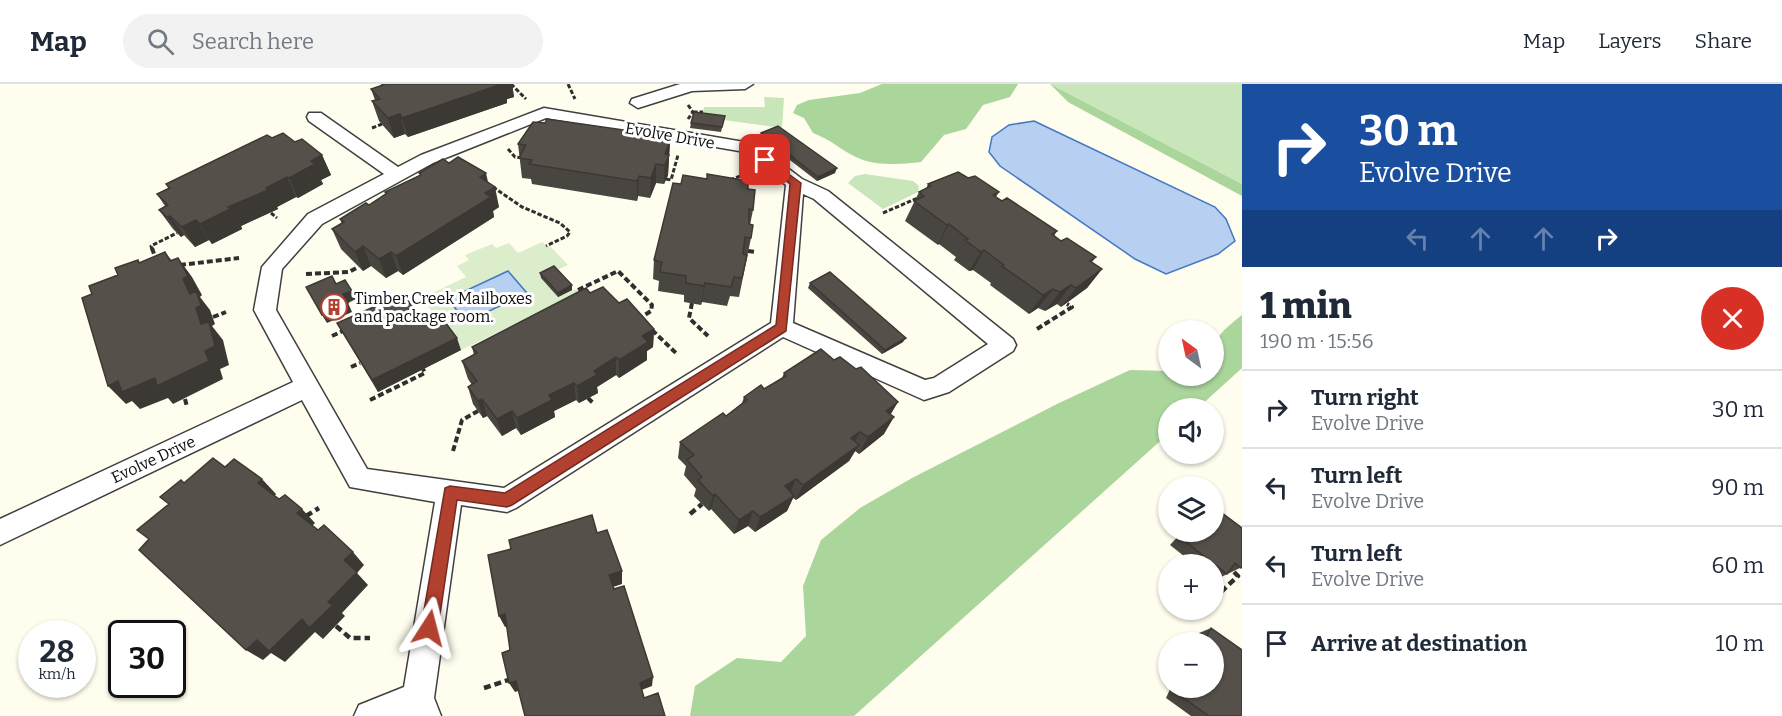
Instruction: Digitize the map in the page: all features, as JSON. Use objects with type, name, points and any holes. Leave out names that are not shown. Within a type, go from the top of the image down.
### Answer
[{"type":"street","points":[[632,128],[638,103],[639,84]]},
{"type":"street","points":[[638,103],[690,86],[745,84]]},
{"type":"street","name":"Evolve Drive","points":[[544,113],[632,128],[750,148],[795,183],[821,195],[1005,345],[941,385],[924,390],[782,327],[507,500],[359,479],[265,310],[272,267],[315,219],[427,159],[544,113]]},
{"type":"street","points":[[315,117],[397,175]]},
{"type":"street","points":[[782,327],[795,183]]},
{"type":"street","name":"Evolve Drive","points":[[0,532],[306,387]]},
{"type":"street","points":[[370,716],[421,707],[450,492]]},
{"type":"path","points":[[512,84],[528,102]]},
{"type":"path","points":[[568,84],[575,100]]},
{"type":"path","points":[[693,112],[703,112]]},
{"type":"path","points":[[372,128],[382,124]]},
{"type":"path","points":[[508,150],[516,157],[524,158]]},
{"type":"path","points":[[666,179],[671,180],[680,152]]},
{"type":"path","points":[[725,182],[752,171]]},
{"type":"path","points":[[485,189],[491,185],[522,207],[560,224],[570,232],[567,236],[546,246]]},
{"type":"path","points":[[883,213],[918,196],[925,201]]},
{"type":"path","points":[[271,213],[277,218]]},
{"type":"path","points":[[157,263],[152,246],[177,233]]},
{"type":"path","points":[[748,251],[756,252]]},
{"type":"path","points":[[177,266],[185,263],[239,258]]},
{"type":"path","points":[[306,274],[349,272],[358,267]]},
{"type":"path","points":[[578,291],[618,271],[652,305],[651,311],[632,323]]},
{"type":"path","points":[[402,304],[412,300],[415,303]]},
{"type":"path","points":[[692,303],[689,318],[708,336]]},
{"type":"path","points":[[1037,329],[1072,307],[1067,304]]},
{"type":"path","points":[[213,316],[226,312]]},
{"type":"path","points":[[640,318],[677,354]]},
{"type":"path","points":[[332,336],[352,327]]},
{"type":"path","points":[[351,367],[360,363]]},
{"type":"path","points":[[370,400],[425,373],[423,369]]},
{"type":"path","points":[[588,398],[594,404]]},
{"type":"path","points":[[185,399],[187,407]]},
{"type":"path","points":[[453,451],[462,420],[478,411]]},
{"type":"path","points":[[690,514],[702,504]]},
{"type":"path","points":[[306,516],[319,508]]},
{"type":"path","points":[[1224,589],[1238,576],[1232,570]]},
{"type":"path","points":[[336,626],[350,638],[370,638]]},
{"type":"path","points":[[484,688],[511,679]]},
{"type":"green space","points":[[882,84],[1018,84],[1010,97],[983,105],[966,129],[944,135],[921,162],[885,164],[863,160],[813,133],[804,118],[793,113],[797,105],[809,100],[860,93]]},
{"type":"green space","points":[[1050,84],[1242,84],[1242,184]]},
{"type":"green space","points":[[1050,84],[1242,184],[1242,196],[1068,102]]},
{"type":"green space","points":[[764,97],[784,98],[782,128],[702,117],[704,107],[765,107]]},
{"type":"green space","points":[[865,174],[913,181],[919,186],[918,192],[883,209],[848,183],[855,176]]},
{"type":"green space","points":[[542,242],[547,247],[550,246],[568,265],[555,271],[572,290],[576,289],[580,293],[461,350],[422,298],[466,277],[457,266],[469,260],[465,255],[492,244],[496,248],[509,243],[518,253]]},
{"type":"green space","points":[[1242,315],[1242,368],[1224,384],[1224,330]]},
{"type":"green space","points":[[1130,370],[1158,371],[1158,386],[1222,386],[1209,398],[1158,398],[1158,443],[854,716],[690,716],[695,686],[737,658],[781,662],[806,636],[803,586],[821,540],[860,508],[912,478],[1059,403]]},
{"type":"water","points":[[1034,121],[1215,207],[1226,219],[1235,241],[1218,254],[1166,274],[1135,259],[1000,166],[989,152],[992,137],[1009,125]]},
{"type":"water","points":[[508,271],[527,293],[466,322],[448,299]]},
{"type":"building","points":[[382,84],[502,84],[402,118],[400,114],[388,118],[372,101],[380,99],[371,89]]},
{"type":"building","points":[[694,112],[725,116],[722,127],[691,123]]},
{"type":"building","points":[[547,119],[659,135],[657,139],[670,141],[665,154],[669,155],[665,165],[656,164],[651,178],[639,176],[637,181],[529,164],[532,160],[519,158],[526,145],[518,144],[533,122],[545,123]]},
{"type":"building","points":[[778,126],[837,168],[818,177],[761,133]]},
{"type":"building","points":[[283,133],[295,142],[302,139],[322,155],[311,161],[315,164],[266,188],[268,190],[228,207],[230,209],[200,224],[196,220],[182,227],[159,210],[168,205],[157,194],[170,188],[166,184],[267,135],[272,138]]},
{"type":"building","points":[[458,157],[486,173],[480,177],[495,187],[485,193],[491,197],[396,256],[391,252],[379,259],[363,246],[355,252],[332,229],[344,222],[340,219],[366,203],[369,205],[387,193],[385,192],[421,175],[419,173],[443,159],[449,163]]},
{"type":"building","points":[[958,172],[968,178],[975,176],[999,192],[993,195],[1002,201],[1007,198],[1057,231],[1052,234],[1061,241],[1067,238],[1096,257],[1090,261],[1102,269],[1076,288],[1071,285],[1060,292],[1053,289],[1043,295],[1002,266],[1004,265],[984,250],[981,252],[965,240],[968,239],[949,224],[947,225],[914,201],[924,196],[919,192],[931,186],[928,184]]},
{"type":"building","points":[[707,174],[748,181],[748,189],[755,190],[753,210],[749,209],[749,224],[753,225],[751,238],[745,237],[743,254],[747,255],[742,278],[734,277],[731,287],[686,283],[686,276],[660,272],[662,262],[654,260],[673,183],[681,184],[683,175],[707,179]]},
{"type":"building","points":[[165,252],[170,261],[178,258],[188,276],[183,279],[190,294],[196,291],[201,305],[196,308],[201,324],[209,322],[215,346],[205,351],[209,361],[157,386],[155,378],[122,392],[118,381],[108,386],[82,298],[92,294],[89,286],[118,275],[115,268],[138,260],[139,263]]},
{"type":"building","points":[[554,266],[572,285],[558,293],[540,273]]},
{"type":"building","points":[[830,272],[906,338],[885,350],[810,283]]},
{"type":"building","name":"Timber Creek Mailboxes and package room.","points":[[332,276],[336,284],[345,280],[352,291],[343,294],[348,303],[322,315],[306,287]]},
{"type":"building","points":[[603,287],[619,303],[627,299],[654,329],[642,336],[648,342],[619,360],[616,357],[594,371],[597,375],[577,386],[574,383],[549,395],[552,400],[517,418],[512,411],[497,419],[482,399],[478,401],[468,387],[477,381],[462,361],[477,353],[472,347],[586,288],[590,293]]},
{"type":"building","points":[[403,294],[423,321],[439,314],[457,338],[372,380],[337,323]]},
{"type":"building","points":[[821,349],[834,360],[840,357],[856,369],[861,367],[898,402],[886,411],[894,417],[868,437],[860,432],[851,438],[859,445],[803,485],[796,479],[785,486],[794,496],[760,517],[753,511],[739,520],[715,494],[713,496],[698,480],[702,477],[687,460],[694,455],[680,442],[723,413],[726,416],[747,400],[744,397],[761,385],[764,389],[786,376],[784,373]]},
{"type":"building","points":[[213,458],[225,467],[234,459],[262,479],[258,483],[279,499],[285,495],[302,509],[297,513],[318,530],[324,525],[353,552],[344,560],[357,572],[328,602],[333,605],[309,628],[302,619],[269,651],[257,640],[246,650],[139,550],[149,539],[137,530],[169,504],[160,497],[181,480],[184,483]]},
{"type":"building","points":[[1224,514],[1242,528],[1241,568],[1235,563],[1227,574],[1224,572],[1224,554],[1201,554],[1186,542],[1224,542]]},
{"type":"building","points":[[592,515],[597,533],[607,530],[622,571],[609,575],[614,589],[624,586],[653,677],[640,683],[644,698],[658,693],[665,716],[525,716],[516,681],[509,683],[502,653],[510,650],[505,614],[499,616],[488,555],[511,549],[509,540]]},
{"type":"building","points":[[1224,637],[1242,650],[1242,716],[1209,716],[1184,698],[1224,698]]},
{"type":"place","name":"Timber Creek Mailboxes and package room.","points":[[334,307]]},
{"type":"route","points":[[429,628],[450,492],[507,500],[782,327],[795,183],[765,160]]}]
